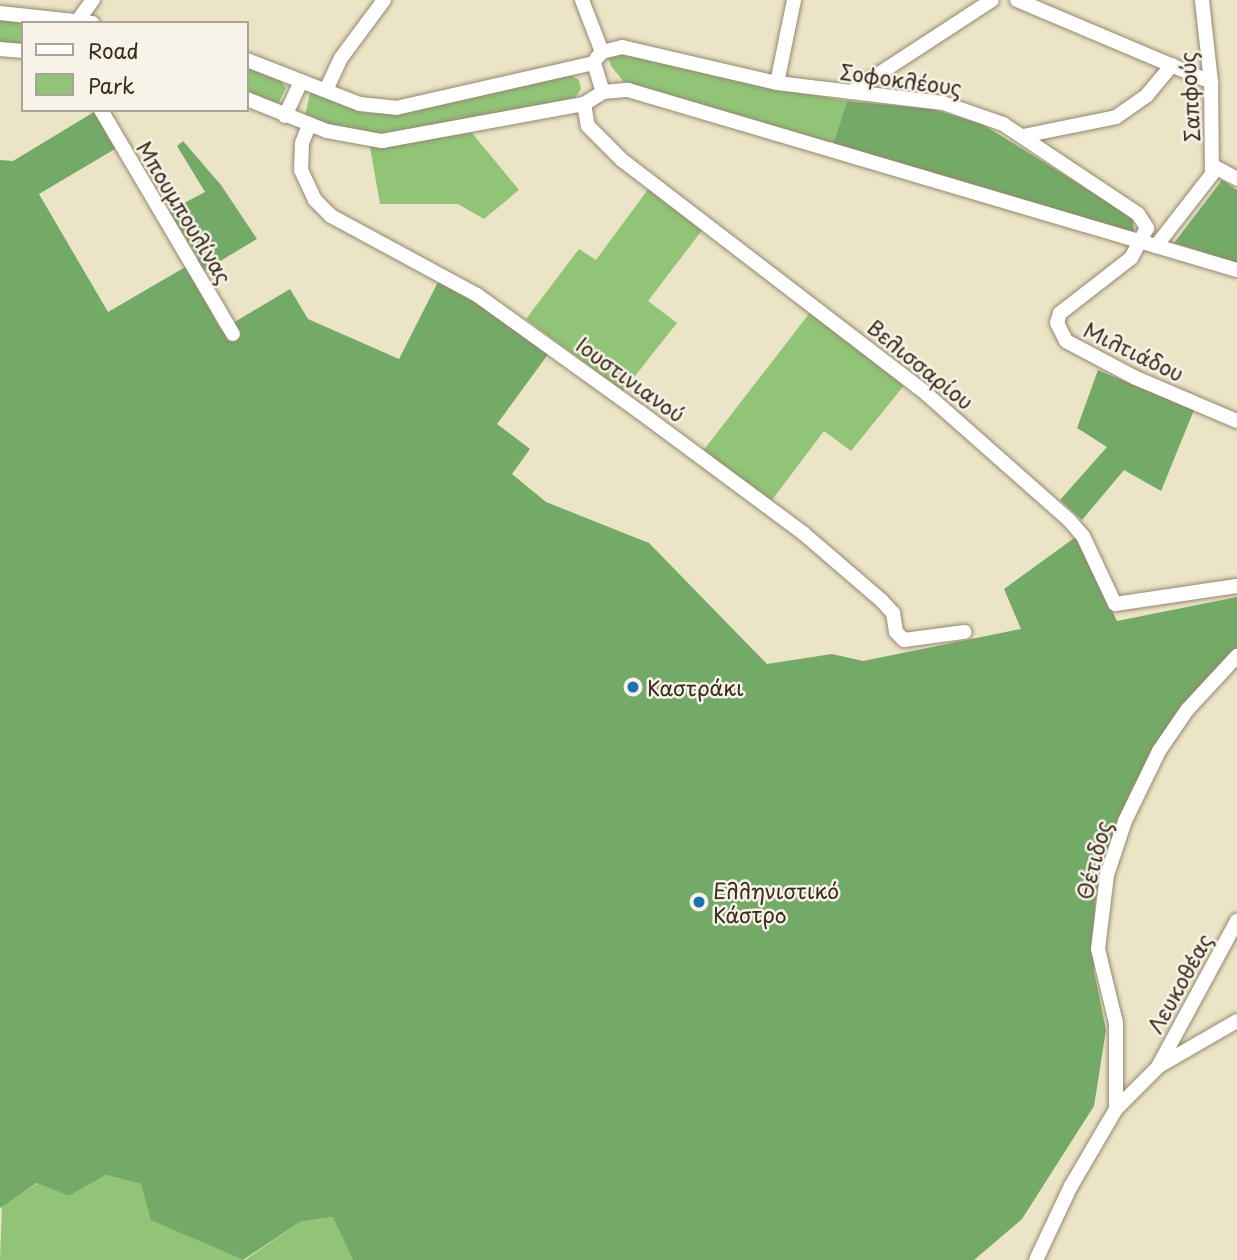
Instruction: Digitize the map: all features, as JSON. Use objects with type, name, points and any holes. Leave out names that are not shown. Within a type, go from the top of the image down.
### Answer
[{"type":"street","points":[[82,21],[93,0]]},
{"type":"street","points":[[326,90],[341,58],[384,0]]},
{"type":"street","points":[[582,0],[598,58],[603,92]]},
{"type":"street","points":[[777,83],[794,0]]},
{"type":"street","points":[[851,92],[992,0]]},
{"type":"street","points":[[1017,0],[1211,82]]},
{"type":"street","name":"Σαπφούς","points":[[1202,0],[1211,82],[1213,166],[1237,178]]},
{"type":"street","points":[[0,13],[73,21]]},
{"type":"street","name":"Σοφοκλέους","points":[[248,60],[372,107],[396,108],[598,58],[616,47],[637,49],[777,83],[952,105],[989,117],[1023,136],[1138,214],[1147,228],[1149,244]]},
{"type":"street","points":[[0,50],[21,51]]},
{"type":"street","points":[[1023,136],[1108,121],[1140,101],[1172,65]]},
{"type":"street","points":[[285,116],[301,81]]},
{"type":"street","points":[[248,99],[309,125],[349,137],[397,141],[584,104],[603,92],[628,90],[1237,270]]},
{"type":"street","name":"Βελισσαρίου","points":[[584,104],[588,126],[622,160],[922,390],[1069,520],[1083,536],[1115,604],[1237,586]]},
{"type":"street","name":"Μπουμπουλίνας","points":[[102,112],[233,334]]},
{"type":"street","name":"Ιουστινιανού","points":[[309,125],[302,143],[301,170],[316,200],[331,216],[477,295],[650,418],[803,533],[881,600],[893,613],[896,632],[904,640],[964,632]]},
{"type":"street","name":"Μιλτιάδου","points":[[1213,166],[1207,185],[1149,244],[1063,309],[1057,319],[1062,334],[1071,346],[1237,421]]},
{"type":"street","name":"Θέτιδος","points":[[1116,1109],[1116,1023],[1098,949],[1107,875],[1125,821],[1159,751],[1186,710],[1237,656]]},
{"type":"street","name":"Λευκοθέας","points":[[1159,1066],[1237,921]]},
{"type":"street","points":[[1036,1260],[1071,1185],[1116,1109],[1159,1066],[1237,1021]]},
{"type":"green space","points":[[0,18],[31,21],[21,21],[21,46],[0,45]]},
{"type":"green space","points":[[613,52],[847,101],[833,144],[624,82],[611,66],[608,57]]},
{"type":"green space","points":[[248,67],[281,81],[286,88],[278,104],[248,94]]},
{"type":"green space","points":[[570,75],[579,80],[581,89],[575,98],[380,136],[304,120],[310,93],[316,91],[366,113],[403,113]]},
{"type":"green space","points":[[847,101],[932,109],[982,124],[1132,217],[1134,230],[1131,233],[833,144]]},
{"type":"green space","points":[[94,112],[115,149],[39,194],[108,312],[199,259],[169,211],[205,192],[177,146],[183,141],[221,185],[257,239],[192,278],[221,330],[290,289],[308,319],[399,359],[439,280],[473,298],[549,353],[497,424],[530,449],[512,474],[546,502],[649,543],[767,664],[832,654],[863,661],[1021,629],[1004,589],[1077,536],[1117,621],[1237,597],[1237,649],[1184,707],[1130,794],[1095,902],[1094,971],[1106,1030],[1094,1106],[1022,1219],[974,1260],[353,1260],[333,1217],[300,1222],[243,1260],[151,1220],[141,1184],[106,1175],[69,1196],[37,1183],[0,1208],[0,160],[13,161]]},
{"type":"green space","points":[[472,133],[519,190],[484,219],[458,204],[380,204],[370,147]]},
{"type":"green space","points":[[1222,180],[1237,190],[1237,263],[1174,243]]},
{"type":"green space","points":[[649,188],[703,229],[648,301],[677,323],[623,391],[526,319],[579,249],[596,260]]},
{"type":"green space","points":[[812,310],[906,383],[851,451],[824,431],[772,500],[703,451]]},
{"type":"green space","points":[[1098,370],[1194,410],[1161,491],[1124,470],[1082,520],[1060,500],[1107,447],[1077,428]]},
{"type":"green space","points":[[106,1175],[141,1184],[195,1239],[243,1260],[0,1260],[2,1206],[38,1183],[69,1196]]},
{"type":"green space","points":[[334,1217],[353,1260],[245,1260],[300,1222]]},
{"type":"place","name":"Καστράκι","points":[[633,687]]},
{"type":"place","name":"Ελληνιστικό Κάστρο","points":[[699,902]]}]
